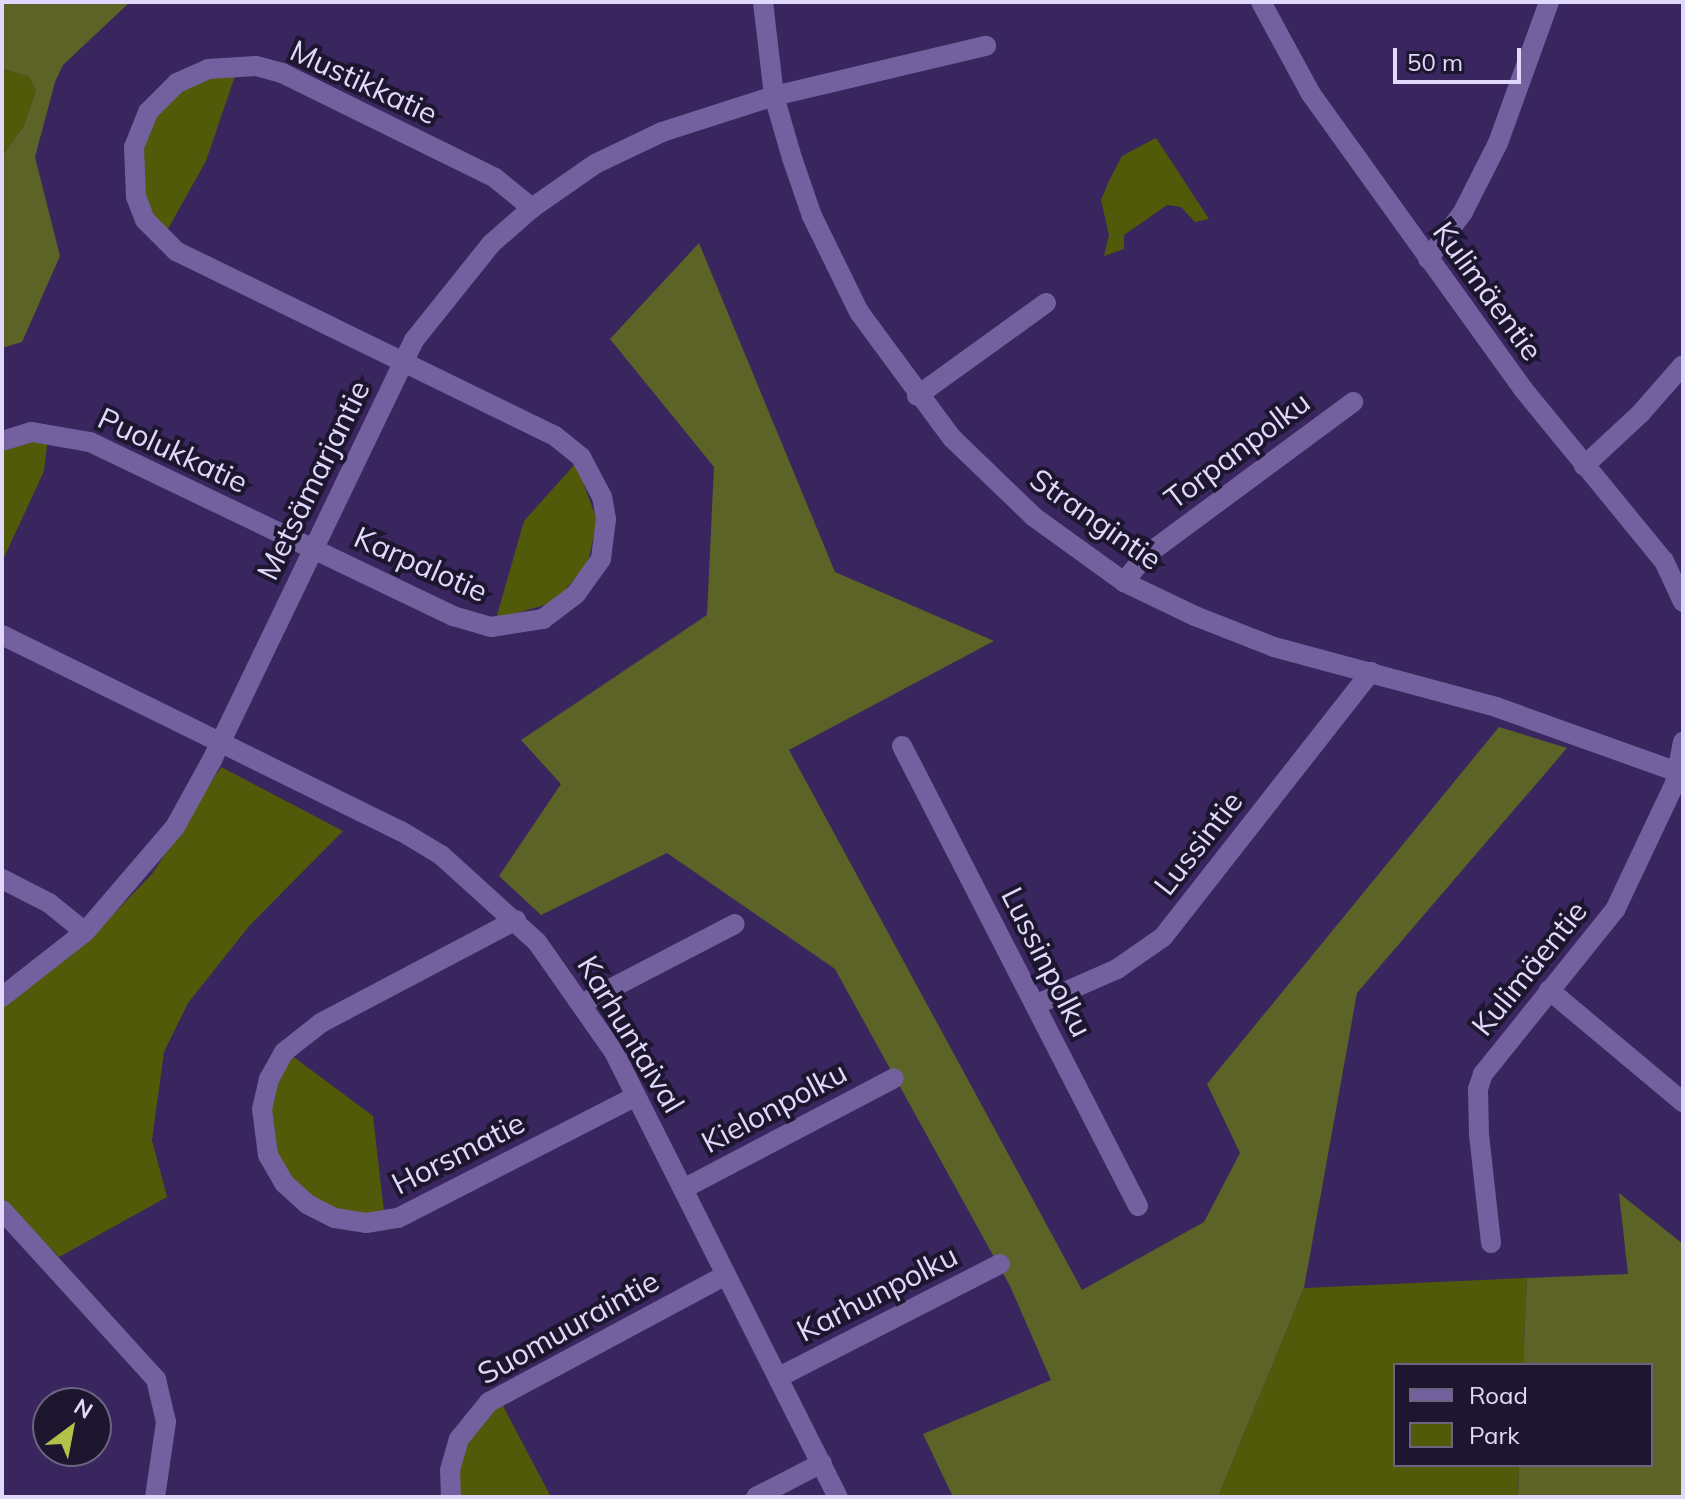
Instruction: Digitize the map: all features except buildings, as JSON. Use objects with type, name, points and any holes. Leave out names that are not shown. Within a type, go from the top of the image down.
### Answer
[{"type":"street","name":"Strangintie","points":[[763,2],[774,96],[812,216],[835,266],[859,312],[917,396],[992,480],[1124,582],[1274,647],[1496,707],[1681,773]]},
{"type":"street","name":"Kulimäentie","points":[[1261,2],[1311,94],[1428,259],[1584,466],[1664,561],[1683,602]]},
{"type":"street","points":[[1428,259],[1463,212],[1498,143],[1549,2]]},
{"type":"street","name":"Metsämarjantie","points":[[2,997],[85,932],[175,827],[221,742],[402,365],[461,277],[532,208],[629,146],[774,96],[986,46]]},
{"type":"street","name":"Mustikkatie","points":[[402,365],[205,268],[162,239],[141,208],[132,165],[139,129],[160,97],[208,69],[238,64],[282,73],[495,178],[532,208]]},
{"type":"street","points":[[917,396],[1046,303]]},
{"type":"street","name":"Karpalotie","points":[[314,549],[453,616],[491,627],[526,625],[558,610],[589,579],[601,559],[606,519],[602,497],[581,457],[555,436],[402,365]]},
{"type":"street","points":[[1584,466],[1683,365]]},
{"type":"street","name":"Torpanpolku","points":[[1124,582],[1145,556],[1353,402]]},
{"type":"street","name":"Puolukkatie","points":[[2,441],[32,432],[90,442],[314,549]]},
{"type":"street","points":[[2,635],[221,742]]},
{"type":"street","name":"Lussintie","points":[[1035,1005],[1117,969],[1163,937],[1371,672]]},
{"type":"street","name":"Karhuntaival","points":[[221,742],[401,831],[441,855],[516,920],[583,1003],[636,1096],[781,1376],[838,1497]]},
{"type":"street","name":"Kulimäentie","points":[[1491,1243],[1478,1089],[1511,1033],[1623,897],[1681,773],[1683,742]]},
{"type":"street","name":"Lussinpolku","points":[[902,746],[1138,1206]]},
{"type":"street","points":[[2,879],[59,908],[85,932]]},
{"type":"street","name":"Horsmatie","points":[[516,920],[321,1023],[284,1052],[269,1079],[262,1109],[268,1155],[284,1183],[307,1204],[335,1218],[366,1223],[398,1218],[636,1096]]},
{"type":"street","points":[[583,1003],[735,924]]},
{"type":"street","points":[[1549,990],[1683,1102]]},
{"type":"street","name":"Kielonpolku","points":[[683,1189],[894,1078]]},
{"type":"street","points":[[2,1210],[156,1379],[166,1422],[155,1497]]},
{"type":"street","name":"Karhunpolku","points":[[781,1376],[1000,1264]]},
{"type":"street","name":"Suomuuraintie","points":[[451,1497],[450,1470],[459,1439],[489,1402],[726,1275]]},
{"type":"street","points":[[756,1497],[822,1463]]},
{"type":"green space","points":[[2,2],[130,2],[63,65],[55,82],[35,157],[60,256],[22,342],[2,348],[2,157],[24,125],[36,90],[29,77],[2,68]]},
{"type":"green space","points":[[2,68],[29,77],[36,90],[24,125],[2,157]]},
{"type":"green space","points":[[236,73],[206,161],[164,236],[141,194],[144,136],[154,115],[191,82]]},
{"type":"green space","points":[[1156,138],[1209,219],[1195,222],[1181,207],[1167,205],[1124,235],[1124,249],[1104,256],[1109,235],[1101,200],[1109,181],[1122,156]]},
{"type":"green space","points":[[699,243],[835,572],[994,641],[789,750],[1082,1290],[1204,1222],[1240,1153],[1207,1084],[1499,727],[1567,748],[1357,993],[1304,1288],[1218,1497],[953,1497],[923,1434],[1051,1380],[1010,1286],[835,969],[667,853],[541,915],[499,876],[561,784],[521,740],[707,615],[714,467],[610,339]]},
{"type":"green space","points":[[48,437],[44,471],[2,562],[2,449]]},
{"type":"green space","points":[[576,463],[597,520],[588,563],[555,602],[496,619],[524,521]]},
{"type":"green space","points":[[221,767],[343,831],[250,925],[188,1003],[164,1052],[152,1140],[167,1197],[59,1257],[2,1198],[2,1007],[94,934],[152,874]]},
{"type":"green space","points":[[291,1055],[373,1116],[384,1212],[355,1215],[326,1205],[294,1182],[282,1165],[270,1135],[272,1090]]},
{"type":"green space","points":[[1619,1193],[1683,1244],[1683,1497],[1518,1497],[1519,1467],[1653,1467],[1653,1363],[1523,1363],[1527,1278],[1628,1274]]},
{"type":"green space","points":[[1527,1278],[1523,1363],[1393,1363],[1393,1467],[1519,1467],[1518,1497],[1218,1497],[1304,1288]]},
{"type":"green space","points":[[502,1404],[551,1497],[457,1497],[459,1460],[469,1435]]}]
